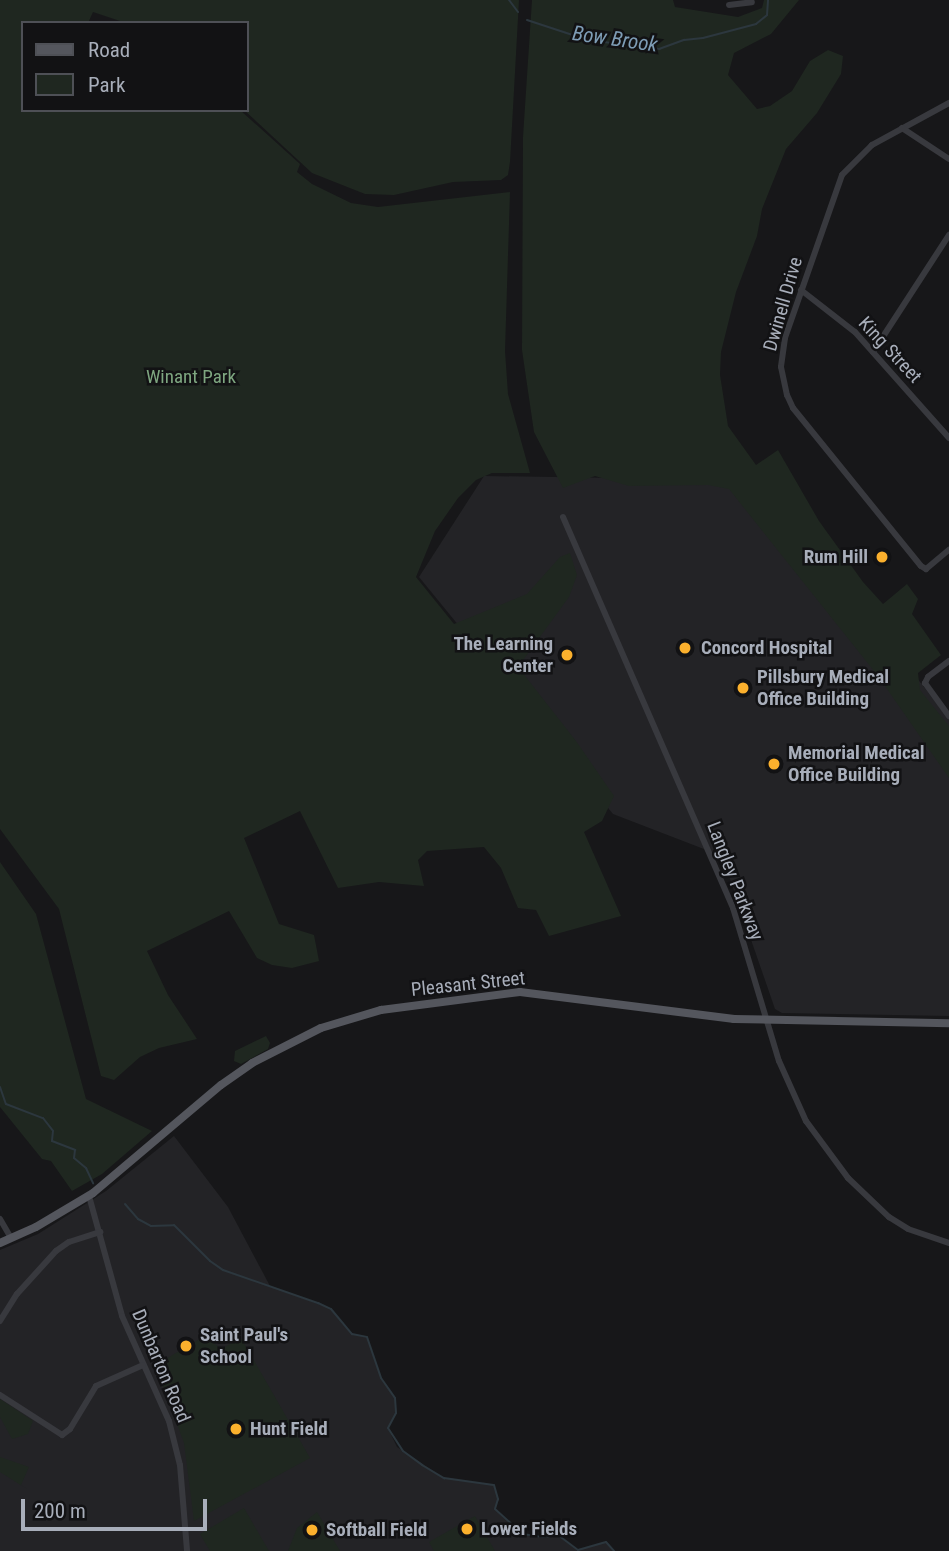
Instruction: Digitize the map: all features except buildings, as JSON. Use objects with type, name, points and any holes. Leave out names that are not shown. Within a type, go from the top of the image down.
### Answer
[{"type":"main road","name":"Pleasant Street","points":[[0,1242],[36,1227],[89,1196],[238,1073],[309,1033],[365,1013],[520,992],[734,1019],[949,1023]]},
{"type":"street","points":[[729,5],[752,2]]},
{"type":"street","name":"Dwinell Drive","points":[[949,103],[861,153],[842,175],[782,352],[787,395],[817,437],[926,569],[949,550]]},
{"type":"street","points":[[902,128],[949,159]]},
{"type":"street","points":[[873,352],[949,235]]},
{"type":"street","name":"King Street","points":[[802,290],[855,332],[948,433]]},
{"type":"street","name":"Langley Parkway","points":[[563,517],[733,908],[766,1019],[792,1093],[815,1137],[832,1160],[889,1217],[908,1229],[949,1242]]},
{"type":"street","points":[[949,661],[928,677],[925,683],[949,716]]},
{"type":"street","name":"Dunbarton Road","points":[[89,1196],[122,1315],[169,1421],[180,1465],[187,1551]]},
{"type":"street","points":[[0,1219],[11,1238]]},
{"type":"street","points":[[0,1321],[17,1294],[56,1251],[69,1242],[100,1232]]},
{"type":"street","points":[[0,1395],[62,1435],[70,1429],[96,1386],[143,1365]]},
{"type":"shaded area","name":"Concord Hospital","points":[[706,409],[949,719],[949,1016],[782,1013],[775,1009],[722,856],[613,814],[419,577],[484,476],[677,479]]},
{"type":"shaded area","name":"Saint Paul's School","points":[[174,1136],[228,1207],[270,1286],[331,1309],[352,1334],[367,1337],[381,1378],[395,1398],[396,1413],[388,1428],[397,1447],[444,1478],[494,1485],[498,1499],[495,1509],[523,1534],[543,1537],[558,1535],[578,1550],[606,1542],[613,1551],[0,1551],[0,1250],[38,1234],[106,1191]]},
{"type":"green space","name":"Winant Park","points":[[0,0],[519,0],[510,162],[508,175],[501,180],[453,182],[394,195],[365,194],[312,173],[246,112],[248,21],[120,21],[93,12],[89,21],[21,21],[21,112],[242,112],[300,164],[297,172],[312,184],[351,203],[378,207],[510,192],[505,351],[508,394],[530,473],[492,473],[476,480],[458,498],[435,531],[416,577],[454,624],[527,594],[560,557],[570,553],[577,575],[569,597],[518,667],[576,741],[614,796],[602,821],[584,832],[621,916],[549,936],[536,910],[518,908],[501,868],[484,847],[427,851],[418,860],[424,886],[379,882],[338,888],[300,811],[244,838],[279,924],[314,935],[319,961],[292,968],[272,965],[257,958],[229,911],[147,951],[168,995],[197,1039],[159,1048],[140,1057],[114,1080],[101,1076],[59,909],[0,829]]},
{"type":"green space","points":[[532,0],[673,0],[675,7],[738,17],[762,8],[764,0],[799,0],[771,34],[734,53],[728,75],[757,109],[770,106],[792,91],[810,61],[828,50],[843,56],[841,74],[817,113],[786,149],[762,209],[757,236],[736,292],[721,352],[720,375],[728,426],[756,465],[778,450],[819,521],[863,582],[883,604],[907,584],[918,599],[912,614],[941,655],[918,673],[920,690],[949,726],[949,778],[878,676],[729,489],[708,485],[629,486],[595,476],[563,488],[534,432],[522,350],[523,137]]},
{"type":"green space","points":[[0,862],[36,914],[86,1099],[152,1131],[102,1174],[72,1191],[51,1161],[42,1159],[0,1107]]},
{"type":"green space","points":[[266,1036],[270,1043],[268,1049],[241,1064],[234,1061],[235,1051]]},
{"type":"green space","name":"Hunt Field","points":[[205,1336],[221,1349],[241,1338],[310,1458],[194,1521],[184,1443],[159,1375],[164,1360]]},
{"type":"green space","points":[[0,1399],[33,1421],[28,1434],[12,1439],[0,1417]]},
{"type":"green space","points":[[0,1457],[29,1467],[21,1485],[27,1489],[0,1472]]},
{"type":"green space","points":[[244,1508],[269,1551],[210,1551],[200,1534]]},
{"type":"green space","name":"Softball Field","points":[[317,1512],[340,1551],[288,1551],[297,1528]]},
{"type":"green space","name":"Lower Fields","points":[[475,1516],[495,1551],[434,1551],[429,1542]]},
{"type":"waterway","name":"Bow Brook","points":[[509,0],[518,12]]},
{"type":"waterway","name":"Bow Brook","points":[[527,20],[588,40],[659,49],[684,40],[703,38],[756,24],[767,15],[768,0]]},
{"type":"waterway","points":[[0,1087],[6,1104],[43,1118],[53,1131],[52,1141],[75,1150],[74,1158],[86,1168],[93,1183]]},
{"type":"waterway","points":[[125,1204],[138,1219],[151,1226],[174,1225],[210,1261],[223,1270],[331,1309],[352,1334],[367,1337],[381,1378],[395,1398],[396,1413],[388,1428],[403,1451],[422,1465],[444,1478],[494,1485],[498,1499],[495,1509],[523,1534],[543,1537],[558,1535],[578,1550],[606,1542],[614,1551]]},
{"type":"place","name":"Rum Hill","points":[[882,557]]},
{"type":"place","name":"Concord Hospital","points":[[685,648]]},
{"type":"place","name":"The Learning Center","points":[[567,655]]},
{"type":"place","name":"Pillsbury Medical Office Building","points":[[743,688]]},
{"type":"place","name":"Memorial Medical Office Building","points":[[774,764]]},
{"type":"place","name":"Saint Paul's School","points":[[186,1346]]},
{"type":"place","name":"Hunt Field","points":[[236,1429]]},
{"type":"place","name":"Lower Fields","points":[[467,1529]]},
{"type":"place","name":"Softball Field","points":[[312,1530]]}]
